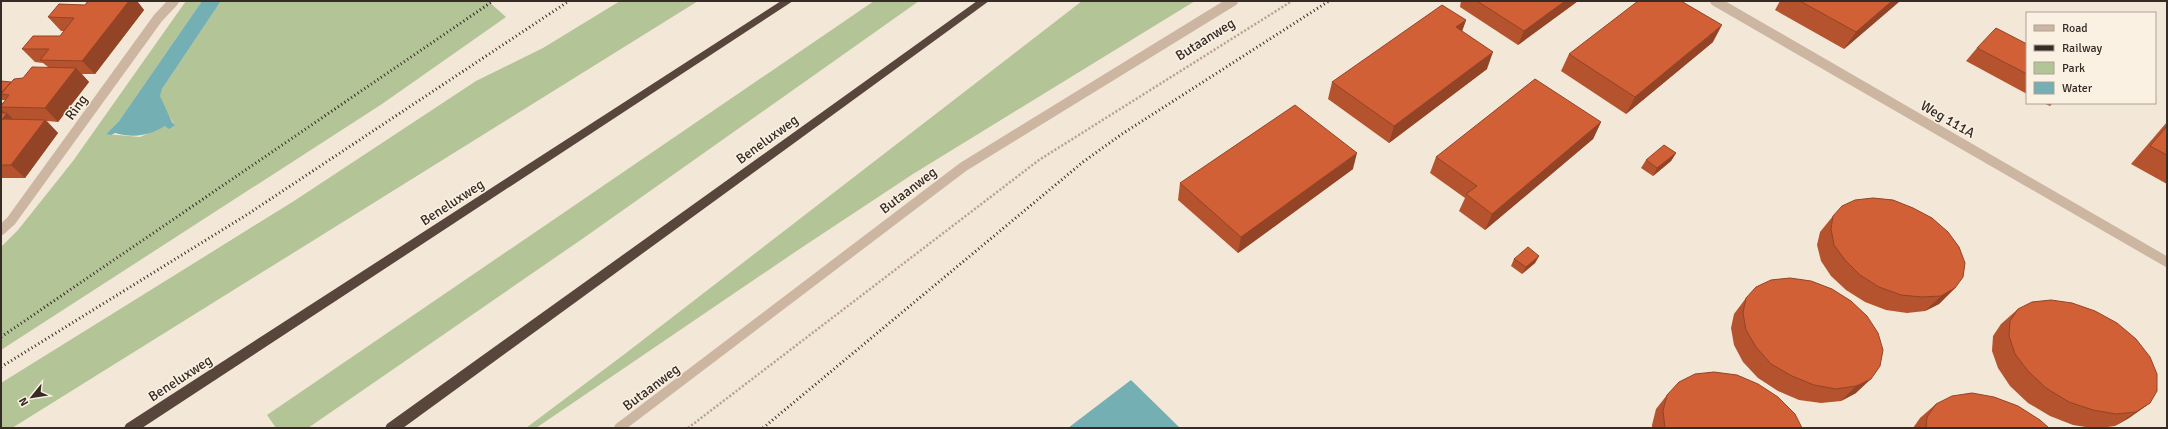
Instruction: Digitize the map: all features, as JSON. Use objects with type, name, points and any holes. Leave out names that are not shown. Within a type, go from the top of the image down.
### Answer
[{"type":"highway","name":"Beneluxweg","points":[[131,428],[788,1]]},
{"type":"highway","name":"Beneluxweg","points":[[392,428],[984,1]]},
{"type":"street","name":"Ring","points":[[1,230],[11,221],[158,18],[174,1]]},
{"type":"street","name":"Butaanweg","points":[[619,428],[962,167],[1232,1]]},
{"type":"street","name":"Weg 111A","points":[[1715,1],[2167,262]]},
{"type":"path","name":"Butaanweg","points":[[688,428],[1039,160],[1292,1]]},
{"type":"green space","points":[[186,1],[202,1],[119,121],[106,134],[140,137],[165,126],[175,125],[162,102],[160,96],[161,91],[221,1],[488,1],[506,17],[382,104],[1,350],[1,247],[18,230],[73,161]]},
{"type":"green space","points":[[620,1],[698,1],[12,428],[1,428],[1,383],[294,201],[476,81],[543,48]]},
{"type":"green space","points":[[874,1],[919,1],[585,237],[308,428],[276,428],[267,415]]},
{"type":"green space","points":[[1082,1],[1195,1],[913,174],[798,250],[536,428],[526,428],[626,353]]},
{"type":"water","points":[[202,1],[221,1],[162,89],[160,96],[172,122],[175,125],[169,129],[165,126],[147,134],[135,136],[115,133],[111,135],[106,134],[119,121]]},
{"type":"water","points":[[1131,380],[1180,428],[1068,428]]},
{"type":"building","points":[[88,1],[129,1],[82,61],[40,60],[49,49],[22,49],[33,36],[60,36],[74,18],[48,17],[59,4],[85,5]]},
{"type":"building","points":[[1477,1],[1565,1],[1524,31]]},
{"type":"building","points":[[1638,1],[1681,1],[1722,25],[1635,97],[1569,54]]},
{"type":"building","points":[[1800,1],[1892,1],[1856,32]]},
{"type":"building","points":[[1442,5],[1466,20],[1456,27],[1493,52],[1394,126],[1332,82]]},
{"type":"building","points":[[1996,28],[2026,43],[2026,73],[1977,48]]},
{"type":"building","points":[[32,67],[76,68],[45,108],[1,107],[9,95],[1,94],[14,79],[23,78]]},
{"type":"building","points":[[1535,79],[1601,122],[1492,214],[1466,194],[1477,186],[1436,157]]},
{"type":"building","points":[[1,81],[11,82],[2,92],[1,92]]},
{"type":"building","points":[[1295,105],[1357,153],[1241,237],[1180,183]]},
{"type":"building","points":[[1,113],[7,113],[1,121]]},
{"type":"building","points":[[3,119],[45,120],[11,165],[1,165],[1,121]]},
{"type":"building","points":[[2167,126],[2167,155],[2150,146]]},
{"type":"building","points":[[1664,145],[1676,153],[1657,168],[1646,160]]},
{"type":"building","points":[[1873,198],[1893,200],[1913,208],[1932,218],[1948,232],[1959,247],[1965,263],[1963,277],[1955,288],[1941,296],[1922,297],[1901,295],[1879,287],[1860,275],[1845,260],[1834,245],[1831,229],[1833,216],[1842,206],[1855,200]]},
{"type":"building","points":[[1528,247],[1539,256],[1526,267],[1514,259]]},
{"type":"building","points":[[1790,278],[1811,281],[1832,289],[1851,301],[1867,316],[1878,333],[1883,350],[1880,366],[1871,379],[1856,386],[1836,389],[1814,385],[1792,376],[1771,364],[1756,347],[1746,330],[1743,313],[1746,298],[1756,287],[1771,280]]},
{"type":"building","points":[[2051,300],[2072,303],[2095,311],[2117,323],[2136,339],[2150,357],[2157,374],[2157,391],[2150,403],[2136,412],[2116,414],[2093,410],[2069,402],[2046,388],[2028,371],[2015,354],[2009,336],[2010,321],[2018,309],[2032,302]]},
{"type":"building","points":[[1714,372],[1737,375],[1758,384],[1778,397],[1795,414],[1802,428],[1665,428],[1663,411],[1667,395],[1679,382],[1695,374]]},
{"type":"building","points":[[1972,393],[1994,397],[2018,406],[2040,420],[2049,428],[1926,428],[1927,417],[1936,404],[1952,396]]},
{"type":"railway","points":[[1,337],[493,1]]},
{"type":"railway","points":[[1,367],[248,214],[569,1]]},
{"type":"railway","points":[[763,428],[1083,162],[1122,134],[1329,1]]}]
